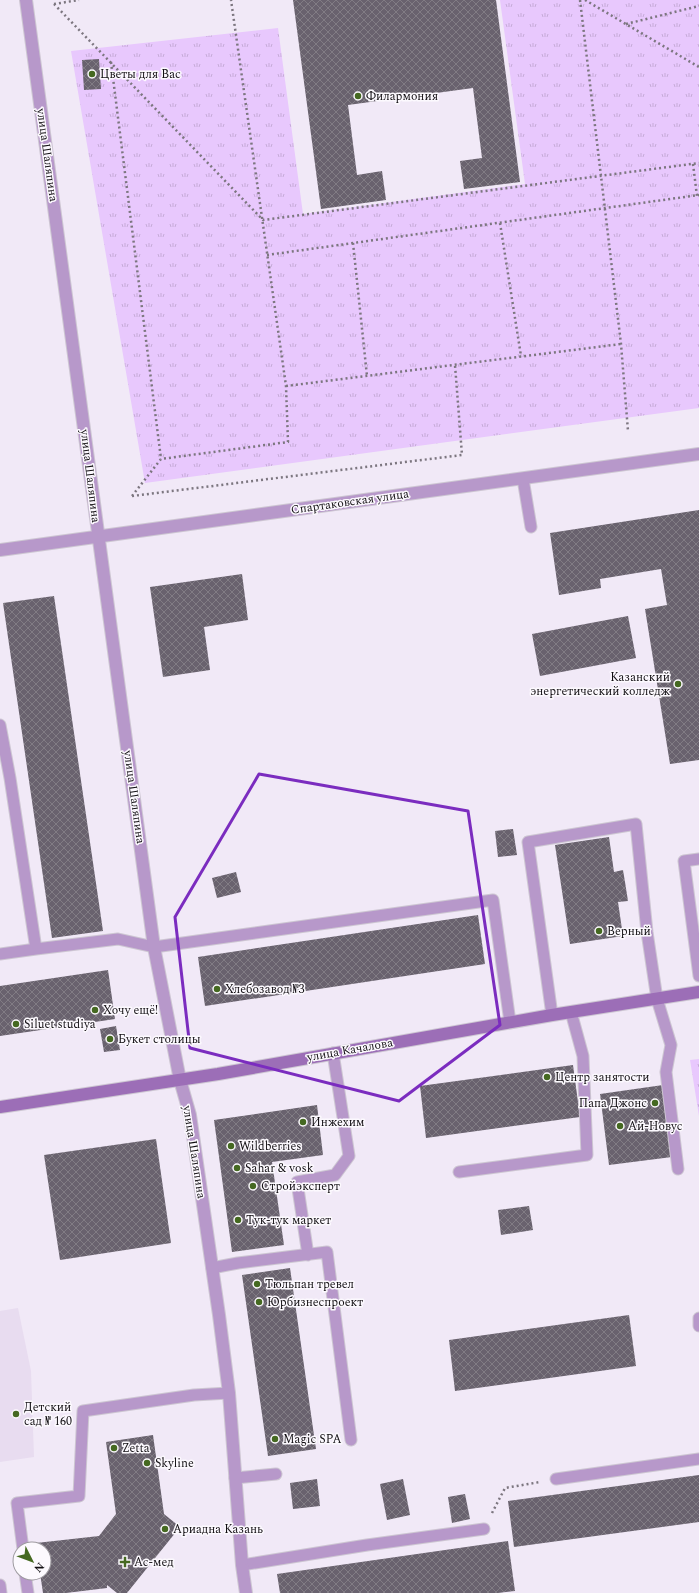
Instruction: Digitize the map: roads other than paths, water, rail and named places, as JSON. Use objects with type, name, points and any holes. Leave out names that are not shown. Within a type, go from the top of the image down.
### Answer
[{"type":"street","name":"улица Шаляпина","points":[[26,0],[154,947],[180,1080],[190,1115],[212,1268],[229,1393],[242,1565],[246,1593]]},
{"type":"street","name":"Спартаковская улица","points":[[0,550],[699,454]]},
{"type":"street","name":"улица Качалова","points":[[0,1107],[180,1080],[510,1022],[699,992]]},
{"type":"lane","points":[[522,478],[530,526]]},
{"type":"lane","points":[[0,724],[10,778],[36,949]]},
{"type":"lane","points":[[552,1015],[528,842],[636,824],[657,999],[671,1045],[666,1072],[678,1169]]},
{"type":"lane","points":[[699,859],[684,861],[699,976]]},
{"type":"lane","points":[[0,954],[118,939],[154,947],[493,900],[510,1022]]},
{"type":"lane","points":[[459,1172],[587,1155],[583,1056],[571,1012]]},
{"type":"lane","points":[[308,1255],[297,1182],[335,1175],[349,1156],[333,1053]]},
{"type":"lane","points":[[212,1268],[238,1263],[327,1252],[351,1440]]},
{"type":"lane","points":[[699,1318],[699,1326]]},
{"type":"lane","points":[[22,1541],[18,1503],[79,1496],[83,1412],[194,1395],[229,1393]]},
{"type":"lane","points":[[556,1479],[699,1459]]},
{"type":"lane","points":[[235,1478],[276,1474]]},
{"type":"lane","points":[[242,1565],[368,1545],[484,1529]]},
{"type":"lane","points":[[27,1581],[28,1593]]},
{"type":"lane","points":[[0,1585],[0,1593]]},
{"type":"place","name":"Цветы для Вас","points":[[92,74]]},
{"type":"place","name":"Филармония","points":[[358,96]]},
{"type":"place","name":"Казанский энергетический колледж","points":[[678,684]]},
{"type":"place","name":"Верный","points":[[599,931]]},
{"type":"place","name":"Хлебозавод №3","points":[[217,989]]},
{"type":"place","name":"Хочу ещё!","points":[[95,1010]]},
{"type":"place","name":"Siluet studiya","points":[[16,1024]]},
{"type":"place","name":"Букет столицы","points":[[110,1039]]},
{"type":"place","name":"Центр занятости","points":[[547,1077]]},
{"type":"place","name":"Папа Джонс","points":[[655,1103]]},
{"type":"place","name":"Инжехим","points":[[303,1122]]},
{"type":"place","name":"Ай-Новус","points":[[620,1126]]},
{"type":"place","name":"Wildberries","points":[[231,1146]]},
{"type":"place","name":"Sahar & vosk","points":[[237,1168]]},
{"type":"place","name":"Стройэксперт","points":[[253,1186]]},
{"type":"place","name":"Тук-тук маркет","points":[[238,1220]]},
{"type":"place","name":"Тюльпан тревел","points":[[257,1284]]},
{"type":"place","name":"Юрбизнеспроект","points":[[259,1302]]},
{"type":"place","name":"Детский сад № 160","points":[[16,1414]]},
{"type":"place","name":"Magic SPA","points":[[275,1439]]},
{"type":"place","name":"Zetta","points":[[114,1448]]},
{"type":"place","name":"Skyline","points":[[147,1463]]},
{"type":"place","name":"Ариадна Казань","points":[[165,1529]]},
{"type":"place","name":"Ас-мед","points":[[125,1562]]}]
